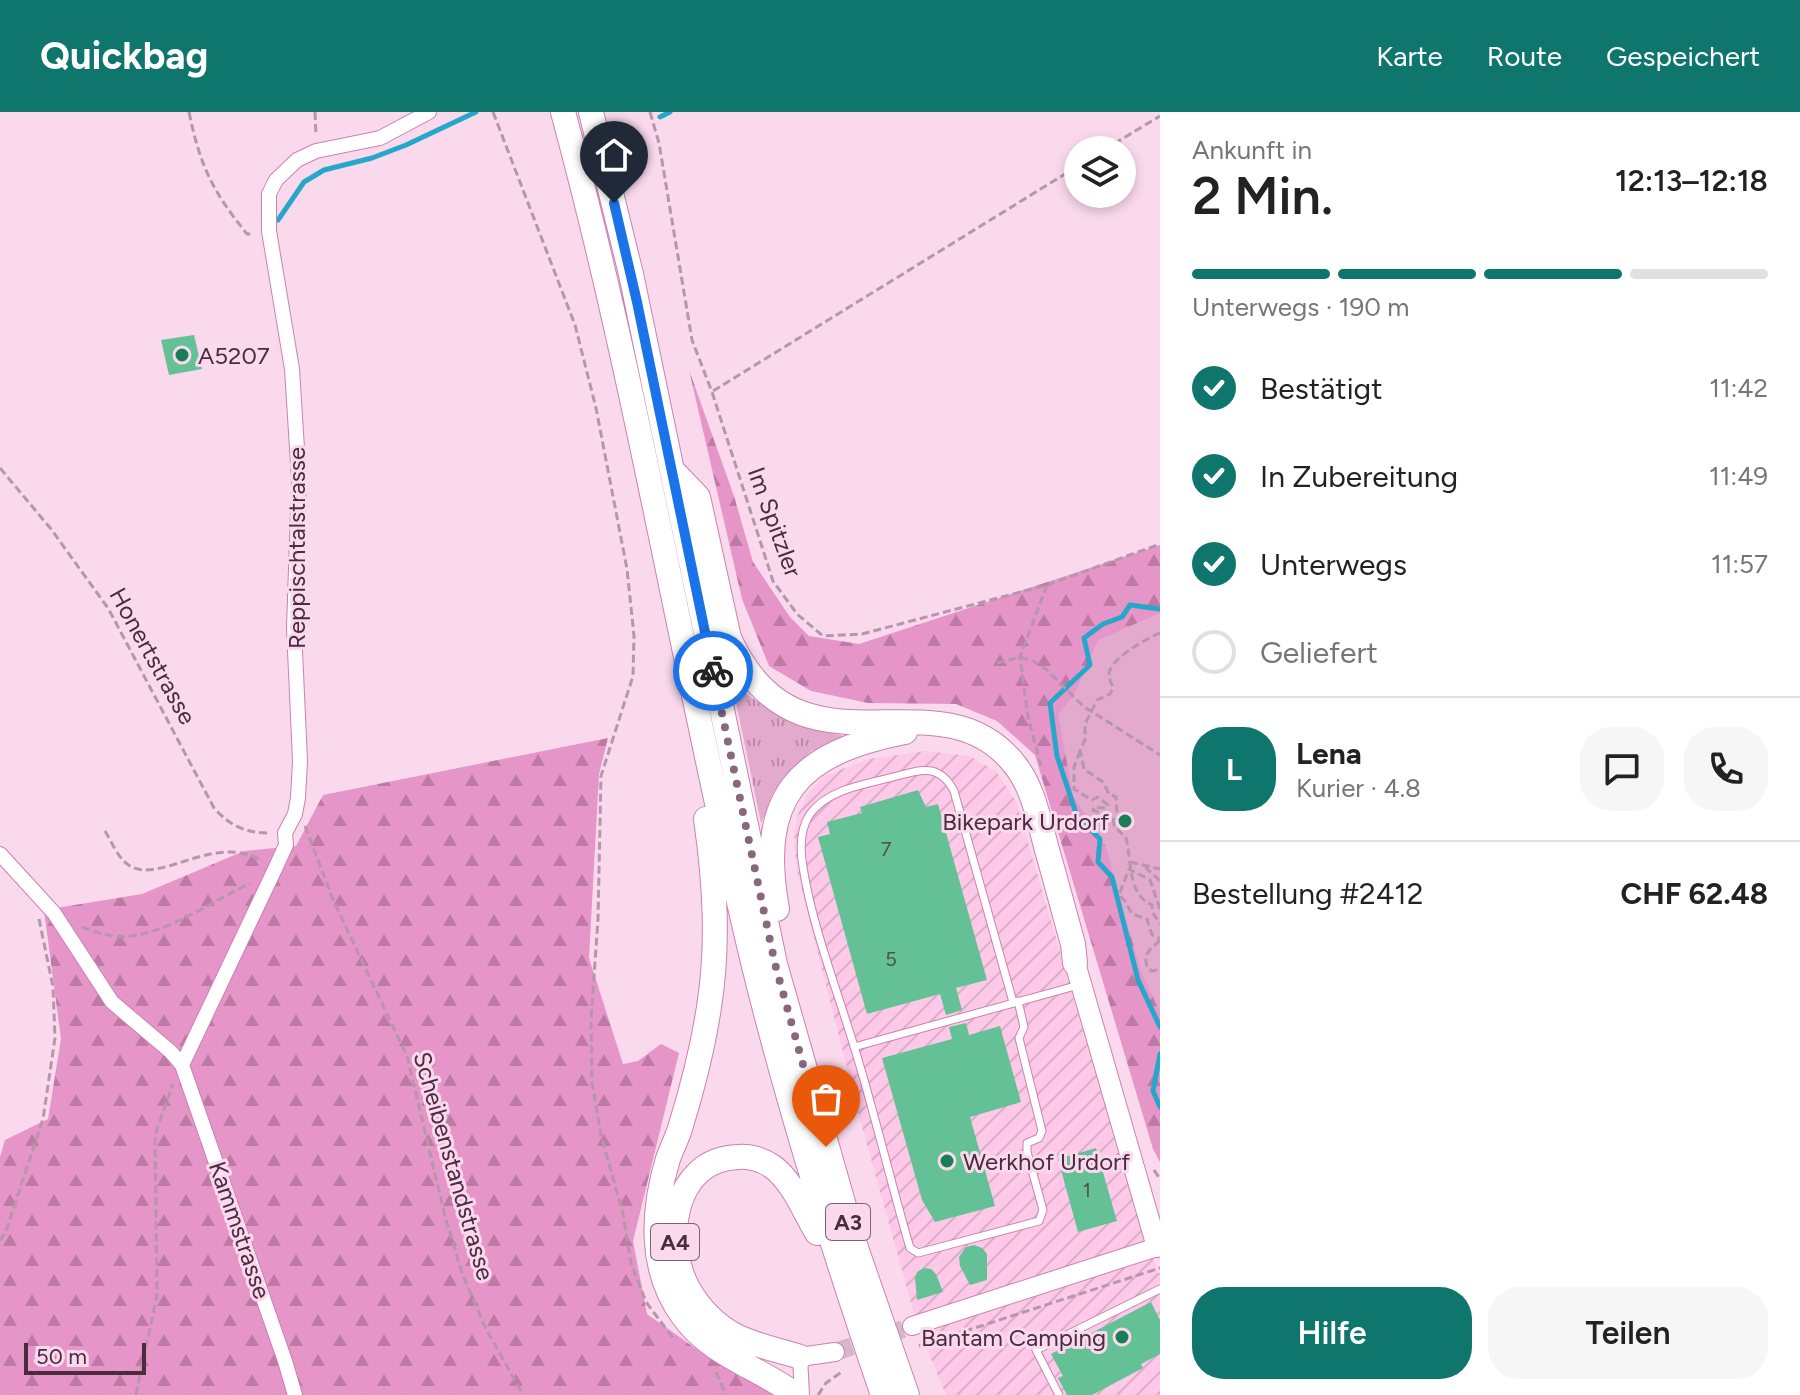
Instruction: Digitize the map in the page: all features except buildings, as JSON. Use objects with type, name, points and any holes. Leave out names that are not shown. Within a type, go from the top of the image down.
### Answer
[{"type":"highway","name":"A3","points":[[563,112],[626,372],[754,965],[792,1113],[842,1276],[883,1395]]},
{"type":"highway","name":"A3","points":[[591,112],[631,274],[749,849],[797,1047],[856,1248],[907,1395]]},
{"type":"highway","points":[[672,469],[698,497],[723,620],[737,657],[748,673],[779,703],[857,733],[941,734],[973,744],[1005,770],[1027,806],[1066,946],[1078,974]]},
{"type":"highway","name":"A4","points":[[692,687],[689,732],[707,821],[713,874],[714,962],[700,1057],[660,1193],[656,1238],[663,1280],[672,1299],[716,1358],[735,1361],[770,1377],[796,1395]]},
{"type":"highway","points":[[797,1047],[793,983],[774,892],[772,836],[782,805],[797,781],[857,733]]},
{"type":"highway","name":"A4","points":[[800,1357],[735,1336],[701,1308],[688,1288],[675,1245],[678,1203],[686,1186],[698,1172],[713,1162],[729,1157],[761,1160],[773,1167],[790,1187],[842,1276]]},
{"type":"highway","name":"A4","points":[[716,1358],[771,1363],[800,1357]]},
{"type":"main road","points":[[912,1326],[1158,1246],[1078,974]]},
{"type":"main road","points":[[1135,1176],[1160,1200]]},
{"type":"main road","points":[[800,1357],[835,1352]]},
{"type":"street","name":"Reppischtalstrasse","points":[[182,1065],[286,845],[285,833],[295,814],[298,798],[300,761],[294,628],[299,480],[292,369],[269,231],[269,194],[276,180],[297,160],[316,151],[380,138],[429,112]]},
{"type":"street","points":[[0,854],[60,921],[112,1002],[182,1065]]},
{"type":"street","name":"Kammstrasse","points":[[182,1065],[295,1395]]},
{"type":"street","points":[[800,1357],[802,1395]]},
{"type":"lane","points":[[933,770],[948,779],[1015,1001],[1024,1027],[1019,1038],[1042,1131],[1039,1138],[1027,1143],[1043,1210],[1039,1221],[918,1253],[910,1248],[803,867],[801,838],[809,816],[821,802],[835,793],[917,771],[933,770]]},
{"type":"lane","points":[[854,1047],[1015,1001],[1078,974]]},
{"type":"lane","points":[[1059,1395],[1036,1350],[1160,1289]]},
{"type":"path","points":[[189,112],[202,164],[217,196],[247,234],[269,231]]},
{"type":"path","points":[[315,112],[316,151]]},
{"type":"path","points":[[493,112],[575,325],[596,408],[627,569],[634,636],[633,676],[601,776],[598,919],[591,1020],[592,1083],[601,1135],[623,1214],[631,1263],[646,1302],[669,1334],[680,1343]]},
{"type":"path","name":"Im Spitzler","points":[[650,112],[659,143],[692,340],[773,581],[797,614],[823,636],[862,634],[1047,585],[1160,544]]},
{"type":"path","points":[[1127,136],[1160,116]]},
{"type":"path","points":[[712,392],[1064,175]]},
{"type":"path","name":"Honertstrasse","points":[[0,468],[51,529],[108,608],[214,808],[238,828],[255,833],[285,833]]},
{"type":"path","points":[[1160,633],[1129,650],[1112,665],[1109,675],[1113,688],[1110,694],[1097,700],[1091,711],[1084,730],[1085,740],[1074,767],[1074,789],[1092,800],[1098,797],[1108,805],[1105,808],[1094,807],[1093,810],[1113,818],[1114,825],[1126,838],[1130,862],[1119,895],[1132,914],[1147,919],[1152,935],[1160,940],[1149,948],[1146,963],[1152,971],[1160,969]]},
{"type":"path","points":[[997,663],[1020,657],[1033,661],[1091,711],[1160,755]]},
{"type":"path","points":[[1080,750],[1084,769],[1103,782],[1109,794],[1116,797],[1118,827]]},
{"type":"path","name":"Scheibenstandstrasse","points":[[295,814],[307,829],[334,902],[407,1056],[445,1216],[462,1273],[485,1327],[523,1395]]},
{"type":"path","points":[[105,831],[123,860],[132,868],[156,868],[225,851],[240,851],[275,869]]},
{"type":"path","points":[[1130,862],[1160,869]]},
{"type":"path","points":[[1143,865],[1160,881]]},
{"type":"path","points":[[60,921],[100,934],[136,936],[161,928],[275,869]]},
{"type":"path","points":[[1129,869],[1150,880],[1160,909]]},
{"type":"path","points":[[1129,869],[1139,895],[1144,902],[1152,905],[1160,924]]},
{"type":"path","points":[[0,1241],[43,1119],[55,1038],[53,987],[39,916],[49,907]]},
{"type":"path","points":[[136,1395],[157,1295],[155,1135],[166,1097]]},
{"type":"path","points":[[919,1346],[1160,1268]]},
{"type":"path","points":[[716,1358],[726,1395]]},
{"type":"path","points":[[818,1395],[826,1383],[843,1371]]},
{"type":"shaded area","points":[[925,751],[969,756],[996,771],[1016,801],[1120,1157],[1160,1273],[1160,1395],[946,1395],[918,1328],[862,1127],[798,875],[794,846],[796,819],[807,795],[824,776],[869,759]]},
{"type":"green space","points":[[689,370],[734,496],[753,562],[790,617],[809,636],[859,644],[1160,545],[1160,1162],[1153,1149],[1035,755],[997,721],[956,704],[868,703],[811,691],[769,666],[742,599]]},
{"type":"green space","name":"Bikepark Urdorf","points":[[1160,613],[1160,1012],[1141,972],[1106,847],[1073,796],[1058,714],[1074,695],[1098,640]]},
{"type":"green space","points":[[732,683],[788,718],[852,738],[811,751],[783,781],[761,823]]},
{"type":"green space","points":[[608,738],[599,774],[589,958],[623,1064],[638,1061],[661,1044],[679,1053],[633,1241],[647,1314],[712,1360],[775,1395],[0,1395],[0,1157],[5,1140],[48,1119],[61,1039],[44,910],[142,894],[244,851],[296,846],[323,795]]},
{"type":"waterway","points":[[278,220],[304,182],[324,170],[372,158],[476,112]]},
{"type":"waterway","points":[[660,117],[670,112]]},
{"type":"waterway","points":[[1160,609],[1130,605],[1122,617],[1103,624],[1084,638],[1090,665],[1050,703],[1057,756],[1077,816],[1100,839],[1098,862],[1112,877],[1138,980],[1160,1027]]},
{"type":"waterway","points":[[1160,1054],[1153,1091],[1160,1107]]},
{"type":"tunnel","points":[[835,1352],[912,1326]]},
{"type":"way so far","points":[[713,671],[775,964],[826,1147]]},
{"type":"place","name":"A5207","points":[[182,355]]},
{"type":"place","name":"Bikepark Urdorf","points":[[1125,821]]},
{"type":"place","name":"Werkhof Urdorf","points":[[947,1161]]},
{"type":"place","name":"Bantam Camping","points":[[1122,1337]]},
{"type":"route","points":[[614,203],[713,671]]}]
